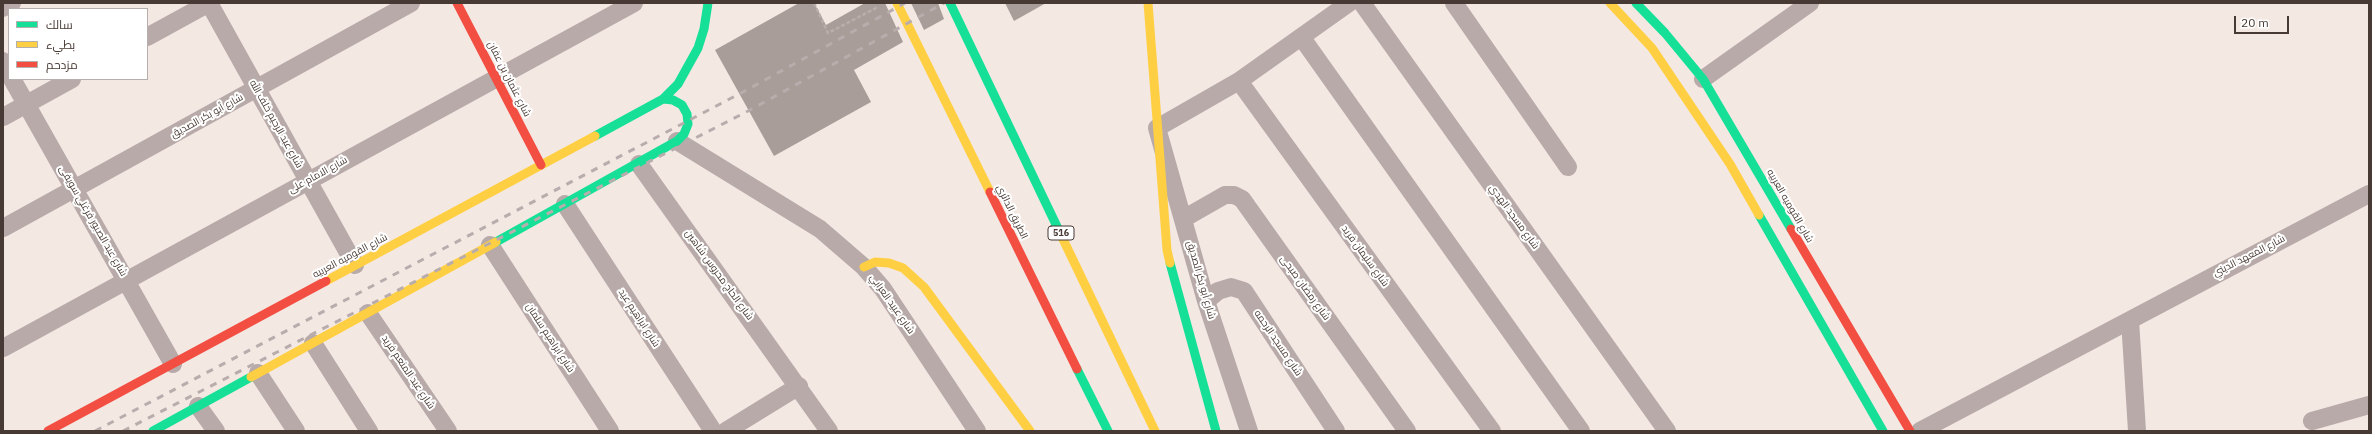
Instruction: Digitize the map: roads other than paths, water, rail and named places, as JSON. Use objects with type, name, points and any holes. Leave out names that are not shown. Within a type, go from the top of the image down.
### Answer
[{"type":"main road","name":"شارع عثمان بن عفان","points":[[457,3],[541,165]]},
{"type":"main road","name":"شارع القوميه العربيه","points":[[48,431],[663,99],[678,84],[698,48],[704,29],[708,3]]},
{"type":"main road","name":"الطريق الدائري","points":[[897,3],[921,55],[1108,431]]},
{"type":"main road","name":"516","points":[[950,3],[1155,431]]},
{"type":"main road","points":[[1148,3],[1166,250],[1216,431]]},
{"type":"main road","points":[[1610,3],[1652,48],[1692,104],[1734,171],[1883,431]]},
{"type":"main road","name":"شارع القوميه العربيه","points":[[1636,3],[1665,33],[1703,79],[1910,431]]},
{"type":"main road","points":[[153,431],[639,164],[677,141],[686,129],[687,114],[682,105],[673,100],[663,99]]},
{"type":"main road","points":[[864,267],[875,262],[889,263],[903,268],[924,287],[1030,431]]},
{"type":"street","points":[[3,8],[12,3]]},
{"type":"street","points":[[148,36],[209,3]]},
{"type":"street","name":"شارع عبد الرحيم خلف الله","points":[[209,3],[355,266]]},
{"type":"street","name":"شارع أبو بكر الصديق","points":[[3,228],[412,3]]},
{"type":"street","name":"شارع الامام على","points":[[3,348],[634,3]]},
{"type":"street","points":[[1157,128],[1239,81],[1302,38],[1349,3]]},
{"type":"street","name":"شارع مسجد الهدي","points":[[1362,3],[1667,431]]},
{"type":"street","points":[[1454,3],[1568,167]]},
{"type":"street","points":[[1703,79],[1810,3]]},
{"type":"street","points":[[1302,38],[1581,431]]},
{"type":"street","points":[[3,62],[8,71]]},
{"type":"street","name":"شارع عبد الصبور فرغلي سويفى","points":[[13,80],[75,188],[173,364]]},
{"type":"street","points":[[3,117],[70,80]]},
{"type":"street","name":"شارع سليمان فريد","points":[[1239,81],[1492,431]]},
{"type":"street","name":"شارع أبو بكر الصديق","points":[[1157,128],[1206,301],[1249,431]]},
{"type":"street","name":"شارع عبيد العرابي","points":[[677,141],[820,229],[864,267],[883,289],[977,431]]},
{"type":"street","name":"شارع الحاج محروس شاهين","points":[[639,164],[799,386],[829,431]]},
{"type":"street","name":"شارع رمضان صبحى","points":[[1183,219],[1225,195],[1234,194],[1242,199],[1407,431]]},
{"type":"street","name":"شارع المعهد الديني","points":[[1920,431],[2369,194]]},
{"type":"street","name":"شارع ابراهيم عيد","points":[[565,204],[713,431]]},
{"type":"street","name":"شارع ابراهيم سلمان","points":[[490,245],[610,431]]},
{"type":"street","name":"شارع مسجد الرحمه","points":[[1206,301],[1218,291],[1231,287],[1244,291],[1336,431]]},
{"type":"street","name":"شارع عبد المنعم فريد","points":[[368,313],[448,431]]},
{"type":"street","points":[[2130,320],[2137,431]]},
{"type":"street","points":[[312,343],[369,431]]},
{"type":"street","points":[[258,373],[296,431]]},
{"type":"street","points":[[726,431],[799,386]]},
{"type":"street","points":[[2312,421],[2369,405]]},
{"type":"street","points":[[198,406],[216,431]]},
{"type":"railway","points":[[95,431],[743,92],[905,3]]},
{"type":"railway","points":[[123,431],[752,109],[944,3]]}]
